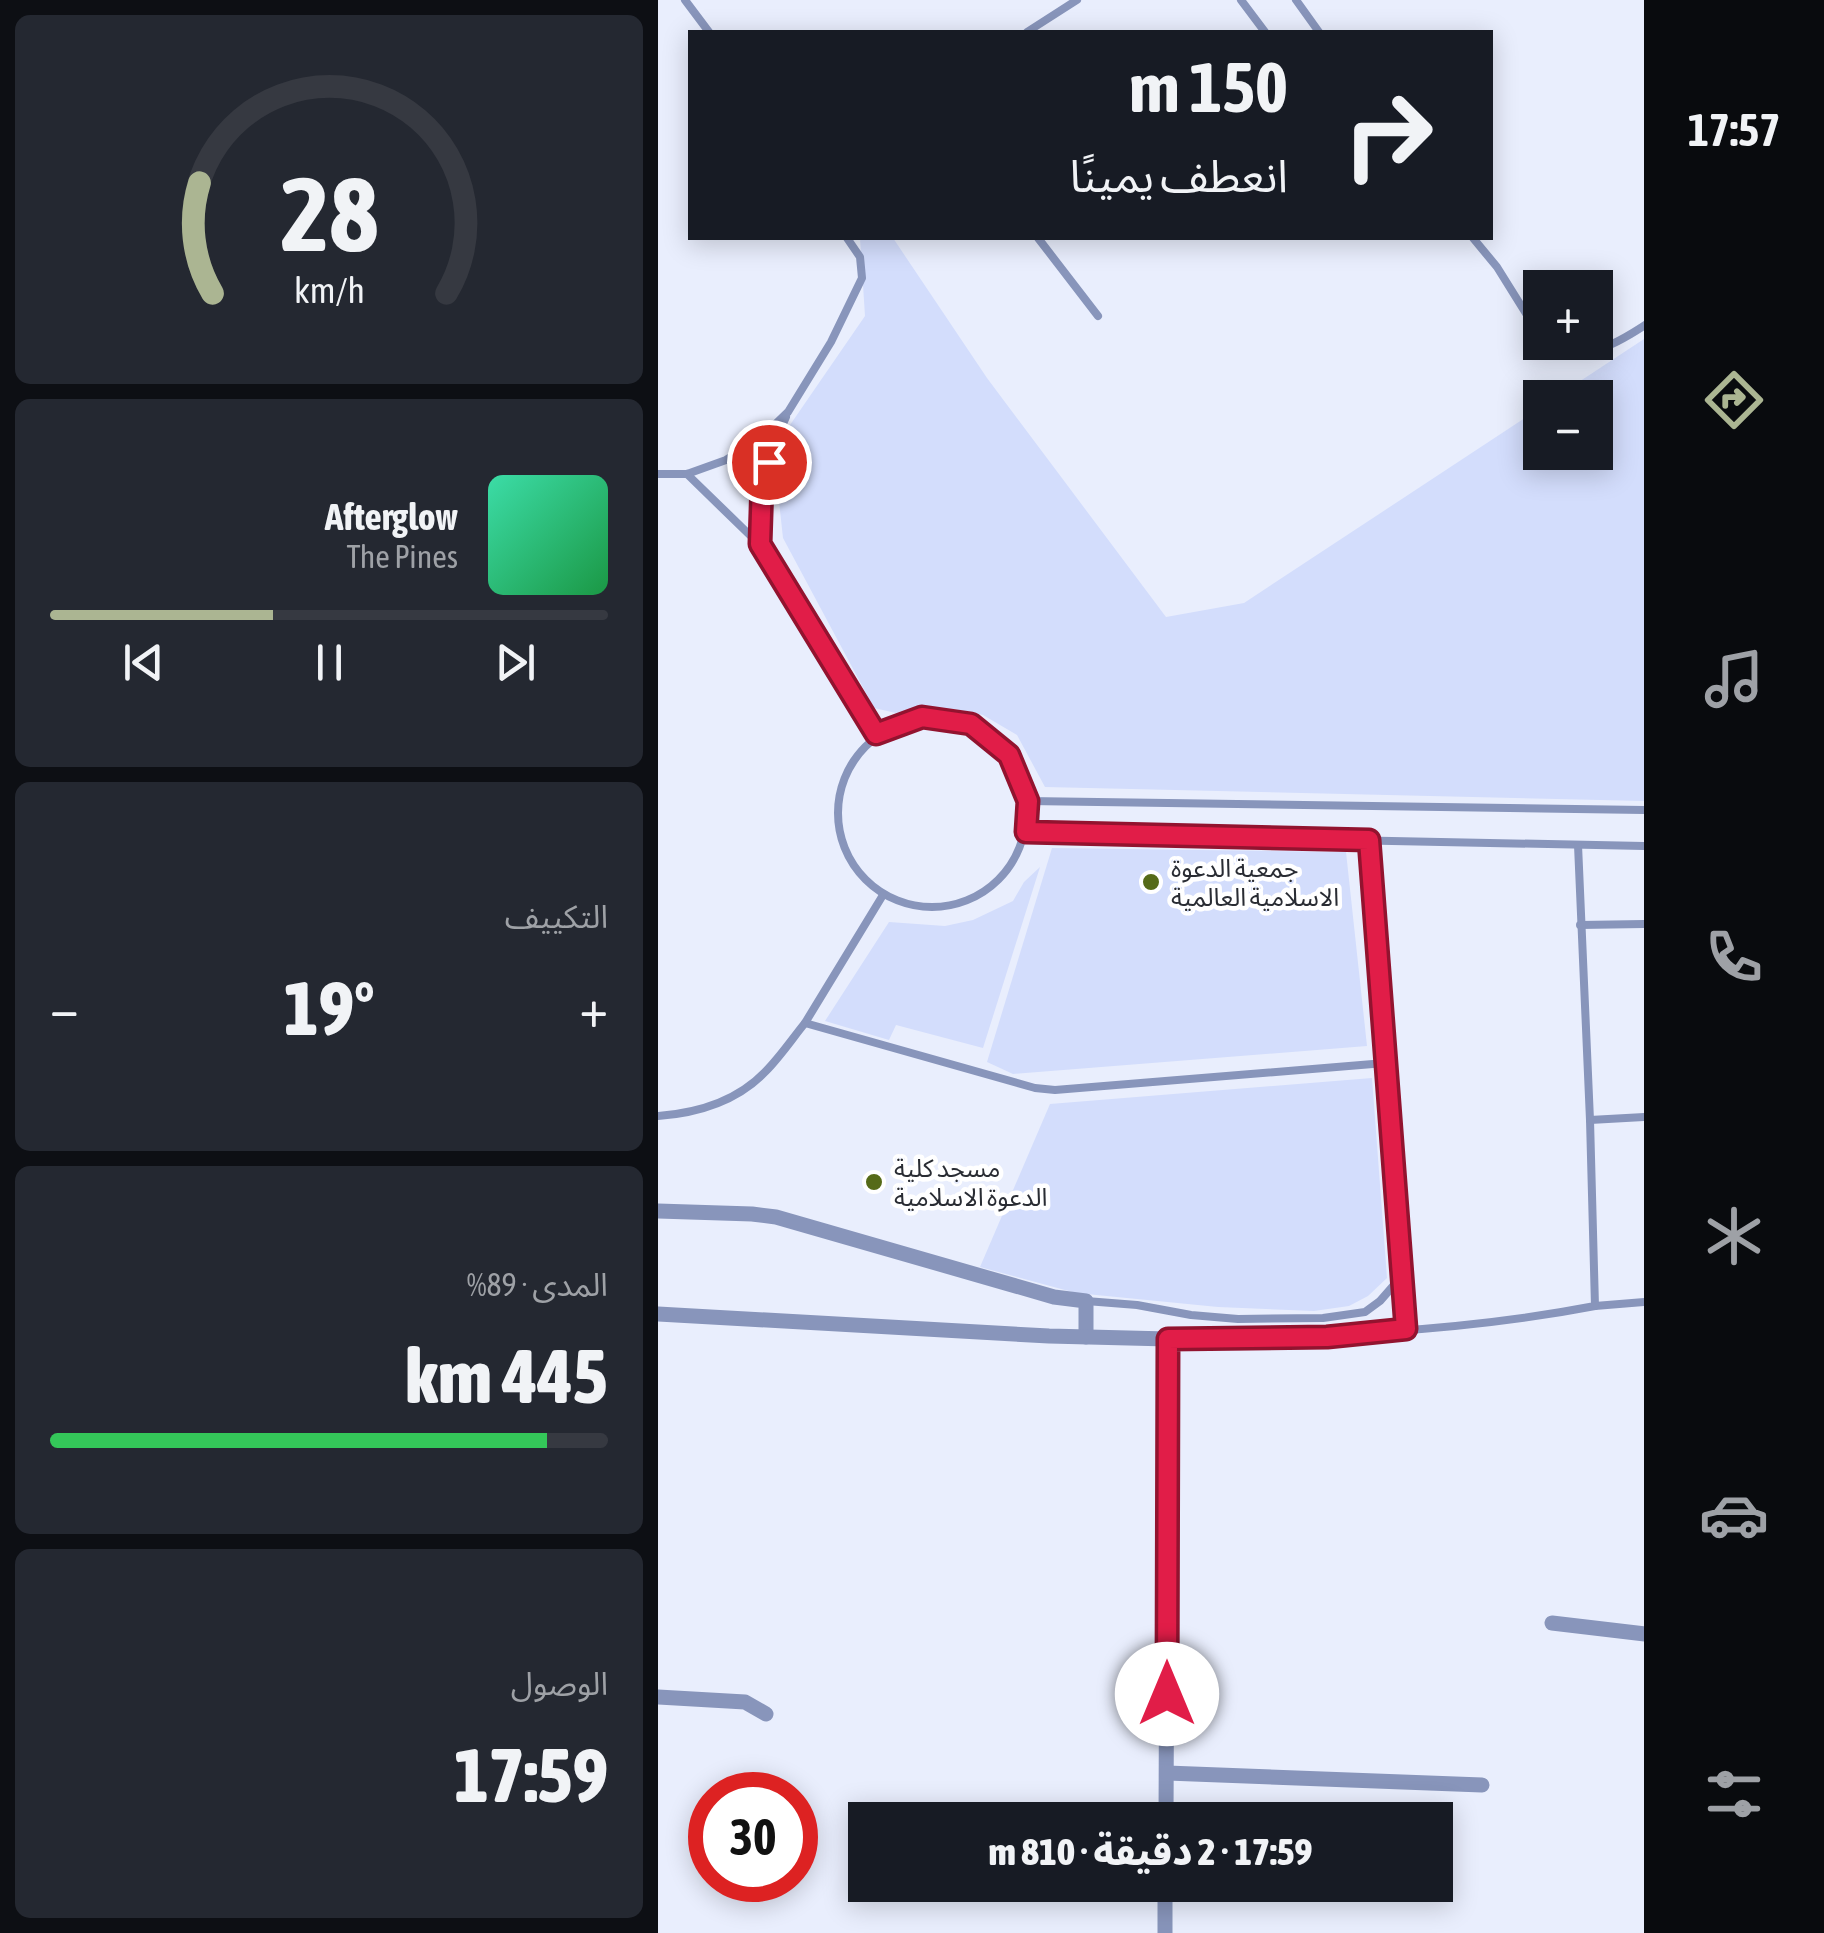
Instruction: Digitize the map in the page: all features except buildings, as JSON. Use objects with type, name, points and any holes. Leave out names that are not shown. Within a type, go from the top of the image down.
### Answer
[{"type":"street","points":[[658,1211],[776,1217],[1054,1297],[1086,1301],[1086,1336]]},
{"type":"street","points":[[658,1314],[1168,1339],[1166,1802]]},
{"type":"street","points":[[1552,1623],[1644,1634]]},
{"type":"street","points":[[658,1697],[745,1702],[766,1714]]},
{"type":"street","points":[[1167,1773],[1482,1785]]},
{"type":"street","points":[[1164,1933],[1165,1902]]},
{"type":"lane","points":[[685,0],[708,30]]},
{"type":"lane","points":[[1029,30],[1077,0]]},
{"type":"lane","points":[[1240,0],[1262,30]]},
{"type":"lane","points":[[1296,0],[1318,30]]},
{"type":"lane","points":[[760,544],[762,482],[775,441],[862,278],[860,257],[848,240]]},
{"type":"lane","points":[[1040,240],[1098,316]]},
{"type":"lane","points":[[1475,240],[1523,309]]},
{"type":"lane","points":[[1613,343],[1644,325]]},
{"type":"lane","points":[[658,474],[687,474],[726,460],[761,438],[788,412]]},
{"type":"lane","points":[[687,474],[760,544],[876,734]]},
{"type":"lane","points":[[922,717],[971,724],[1009,755],[1028,801],[1026,832],[1008,873],[971,901],[926,909],[883,896],[850,862],[836,817],[846,770],[876,734],[922,717]]},
{"type":"lane","points":[[1028,801],[1644,810]]},
{"type":"lane","points":[[1026,832],[1644,846]]},
{"type":"lane","points":[[1369,840],[1406,1329]]},
{"type":"lane","points":[[1578,844],[1595,1306]]},
{"type":"lane","points":[[658,1116],[697,1112],[731,1097],[764,1074],[806,1023],[883,896]]},
{"type":"lane","points":[[1580,925],[1644,924]]},
{"type":"lane","points":[[806,1023],[1035,1088],[1055,1090],[1385,1062]]},
{"type":"lane","points":[[1590,1120],[1644,1117]]},
{"type":"lane","points":[[1086,1301],[1238,1319],[1323,1318],[1365,1312],[1401,1277]]},
{"type":"lane","points":[[1168,1339],[1327,1337],[1644,1302]]},
{"type":"shaded area","points":[[860,240],[894,240],[987,378],[1166,617],[1244,603],[1523,419],[1523,470],[1613,470],[1613,380],[1582,380],[1644,339],[1644,801],[1045,787],[1017,735],[983,715],[954,709],[896,713],[874,708],[783,538],[778,492],[790,425],[865,316]]},
{"type":"shaded area","points":[[1052,848],[1346,852],[1367,1046],[1013,1074],[987,1062]]},
{"type":"shaded area","points":[[1040,867],[983,1048],[896,1025],[889,1040],[825,1021],[889,922],[945,926],[973,920],[1013,901],[1024,882]]},
{"type":"shaded area","points":[[1372,1078],[1387,1278],[1368,1296],[1349,1306],[1314,1311],[1218,1307],[1076,1293],[980,1267],[1050,1104]]},
{"type":"place","name":"جمعية الدعوة الاسلامية العالمية","points":[[1151,882]]},
{"type":"place","name":"مسجد كلية الدعوة الاسلامية","points":[[874,1182]]},
{"type":"route","points":[[769,462],[762,482],[760,544],[876,734],[922,717],[971,724],[1009,755],[1028,801],[1026,832],[1369,840],[1406,1329],[1327,1337],[1168,1339],[1167,1694]]}]
